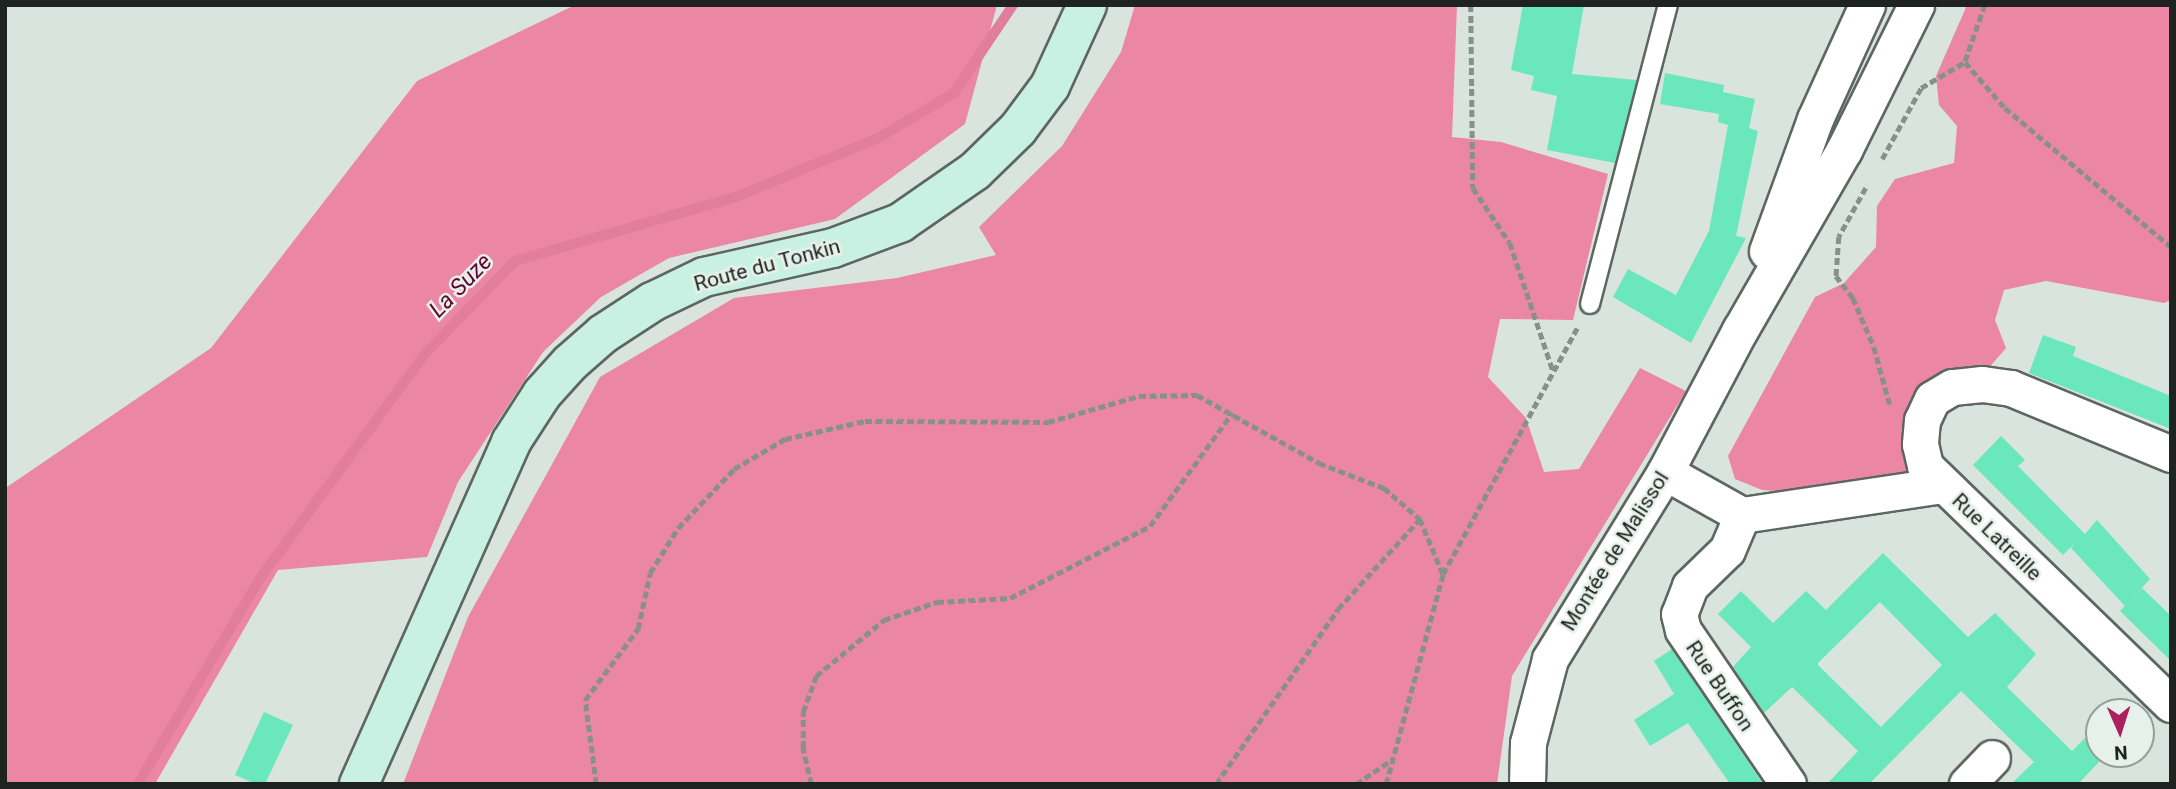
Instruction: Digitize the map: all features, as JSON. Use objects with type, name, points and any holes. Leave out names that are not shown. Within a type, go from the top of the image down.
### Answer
[{"type":"street","name":"Route du Tonkin","points":[[359,784],[511,442],[542,394],[570,363],[652,302],[704,278],[833,248],[900,223],[975,171],[1018,129],[1049,86],[1087,5]]},
{"type":"street","name":"Montée de Malissol","points":[[1740,330],[1815,119],[1867,5]]},
{"type":"street","name":"Montée de Malissol","points":[[1527,784],[1528,743],[1550,659],[1665,472],[1740,330],[1844,150],[1916,5]]},
{"type":"street","points":[[1943,485],[1925,466],[1920,443],[1922,420],[1932,398],[1952,387],[1982,384],[2011,388],[2171,454]]},
{"type":"street","points":[[1665,472],[1742,515]]},
{"type":"street","name":"Rue Latreille","points":[[1742,515],[1943,485],[2171,704]]},
{"type":"street","name":"Rue Buffon","points":[[1742,515],[1727,550],[1690,586],[1679,614],[1683,630],[1788,784]]},
{"type":"street","name":"Route du Tonkin","points":[[369,784],[384,731]]},
{"type":"street","points":[[1967,784],[1992,758]]},
{"type":"lane","points":[[1590,304],[1668,5]]},
{"type":"path","points":[[1471,5],[1474,188],[1510,243],[1553,371]]},
{"type":"path","points":[[1877,168],[1921,88],[1965,62],[1985,5]]},
{"type":"path","points":[[1965,62],[2005,108],[2171,247]]},
{"type":"path","points":[[1871,180],[1839,237],[1836,276],[1853,299],[1874,347],[1892,416]]},
{"type":"path","points":[[1386,784],[1443,575],[1590,304]]},
{"type":"path","points":[[596,784],[585,700],[638,629],[650,573],[678,528],[734,469],[785,439],[865,421],[1048,422],[1139,396],[1197,395],[1319,464],[1384,488],[1420,519],[1443,575]]},
{"type":"path","points":[[811,784],[803,748],[803,712],[816,676],[884,620],[937,602],[1010,598],[1150,526],[1232,413]]},
{"type":"path","points":[[1216,784],[1338,609],[1420,519]]},
{"type":"path","points":[[1356,784],[1393,758]]},
{"type":"shaded area","points":[[575,5],[997,5],[965,124],[835,219],[669,258],[601,297],[543,352],[458,482],[427,557],[278,570],[155,784],[5,784],[7,487],[211,348],[417,81]]},
{"type":"shaded area","points":[[1135,5],[1457,5],[1452,137],[1501,142],[1608,174],[1573,320],[1500,319],[1488,377],[1526,418],[1544,472],[1579,469],[1640,368],[1686,391],[1512,676],[1497,784],[403,784],[468,617],[600,377],[734,298],[897,278],[996,255],[979,227],[1062,146],[1121,52]]},
{"type":"shaded area","points":[[1967,5],[2171,5],[2171,300],[2164,303],[2046,281],[2004,290],[1995,320],[2006,348],[1982,376],[1949,381],[1912,476],[1791,492],[1762,490],[1735,479],[1728,456],[1815,297],[1844,283],[1876,247],[1877,206],[1895,179],[1954,163],[1957,126],[1939,105],[1936,76]]},
{"type":"building","points":[[1523,5],[1584,5],[1572,74],[1637,80],[1615,163],[1547,150],[1557,96],[1531,90],[1534,76],[1511,70]]},
{"type":"building","points":[[1665,73],[1724,85],[1723,92],[1755,99],[1749,128],[1758,131],[1736,236],[1746,238],[1691,343],[1613,297],[1628,269],[1676,295],[1709,231],[1728,125],[1718,122],[1719,114],[1660,104]]},
{"type":"building","points":[[2043,335],[2076,347],[2073,356],[2171,396],[2171,429],[2029,373]]},
{"type":"building","points":[[2001,436],[2025,460],[2018,466],[2085,534],[2097,520],[2150,579],[2125,606],[2071,548],[2078,540],[2063,555],[1973,465]]},
{"type":"building","points":[[1883,553],[1968,637],[1995,613],[2036,654],[2007,687],[2072,751],[2085,738],[2085,768],[2093,768],[2078,784],[2011,784],[2034,762],[1961,691],[1869,784],[1827,784],[1858,751],[1792,687],[1764,713],[1733,667],[1751,647],[1718,614],[1741,591],[1773,623],[1806,591],[1826,610]],"holes":[[[1880,602],[1942,665],[1881,727],[1817,664]]]},
{"type":"building","points":[[2142,588],[2171,616],[2171,661],[2120,611]]},
{"type":"building","points":[[1672,649],[1763,784],[1730,784],[1688,723],[1650,746],[1634,720],[1674,694],[1654,661]]},
{"type":"building","points":[[264,712],[293,725],[265,784],[256,784],[235,775]]},
{"type":"waterway","name":"La Suze","points":[[138,784],[261,577],[424,355],[515,261],[736,197],[880,137],[954,93],[1013,5]]}]
